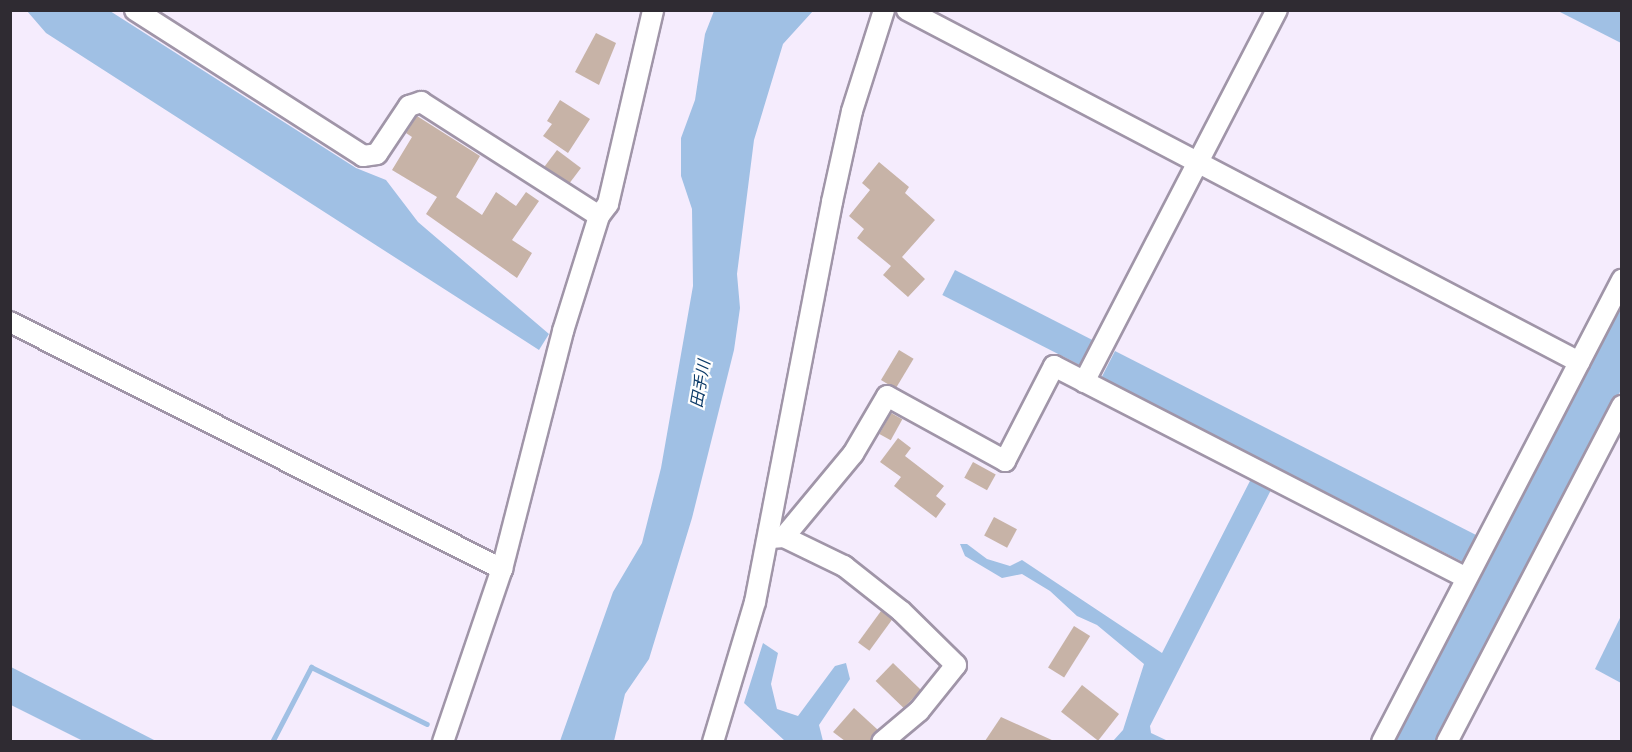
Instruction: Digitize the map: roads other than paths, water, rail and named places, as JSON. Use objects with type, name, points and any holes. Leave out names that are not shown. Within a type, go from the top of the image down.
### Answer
[{"type":"street","points":[[135,10],[363,156],[377,154],[410,106],[421,102],[599,216]]},
{"type":"street","points":[[443,741],[502,569],[557,351],[599,216],[608,204],[653,10]]},
{"type":"street","points":[[713,741],[777,537],[831,202],[852,111],[884,10]]},
{"type":"street","points":[[907,10],[1580,362]]},
{"type":"street","points":[[1084,382],[1277,10]]},
{"type":"street","points":[[1382,741],[1622,280]]},
{"type":"street","points":[[10,322],[502,569]]},
{"type":"street","points":[[777,537],[853,454],[887,396],[1005,461],[1054,366],[1466,578]]},
{"type":"street","points":[[1447,741],[1622,406]]},
{"type":"street","points":[[777,537],[844,567],[901,611],[956,665],[919,711],[882,741]]},
{"type":"water","points":[[27,11],[110,11],[356,168],[386,180],[418,222],[549,334],[539,350],[46,33]]},
{"type":"water","name":"田手川","points":[[714,11],[813,11],[783,44],[754,140],[737,274],[740,308],[734,350],[692,518],[649,659],[625,694],[614,741],[560,741],[613,592],[642,543],[661,468],[693,286],[692,209],[681,176],[681,138],[695,100],[705,34]]},
{"type":"water","points":[[1558,11],[1621,11],[1621,43]]},
{"type":"water","points":[[955,270],[1095,341],[1082,366],[942,295]]},
{"type":"water","points":[[1621,299],[1621,390],[1439,741],[1392,742]]},
{"type":"water","points":[[1115,351],[1479,536],[1465,563],[1101,378]]},
{"type":"water","points":[[1251,479],[1271,490],[1150,726],[1151,733],[1168,741],[1113,741],[1123,730],[1144,664],[1097,625],[1077,616],[1050,591],[1022,574],[1002,578],[965,556],[960,544],[967,544],[987,559],[1010,566],[1022,560],[1162,653]]},
{"type":"water","points":[[1621,616],[1621,683],[1595,669]]},
{"type":"water","points":[[763,643],[778,653],[771,684],[777,709],[798,716],[835,666],[846,663],[850,679],[819,725],[823,741],[785,741],[744,703]]},
{"type":"water","points":[[11,667],[156,741],[83,741],[11,705]]},
{"type":"waterway","points":[[272,742],[311,667],[427,724]]}]
